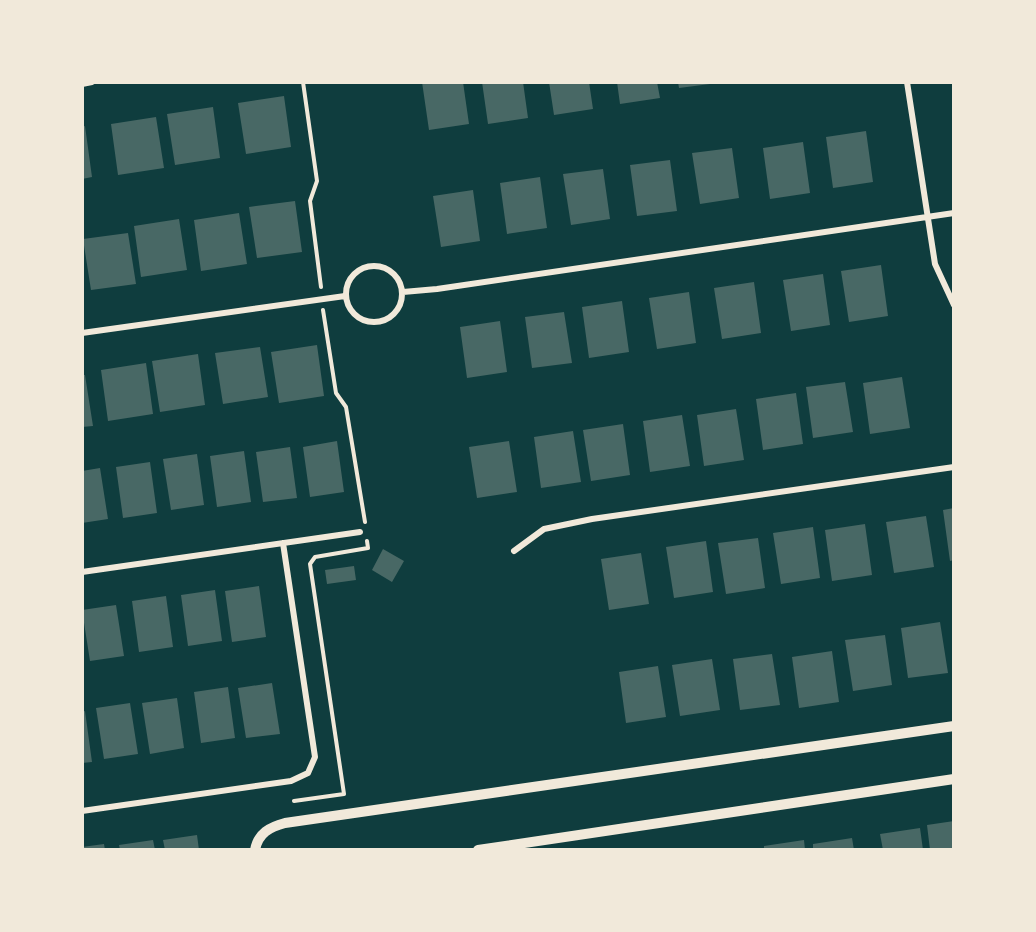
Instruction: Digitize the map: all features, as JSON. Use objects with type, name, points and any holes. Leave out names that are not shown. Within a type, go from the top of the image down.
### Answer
[{"type":"street","points":[[82,84],[92,82]]},
{"type":"street","points":[[907,82],[935,264],[954,305]]},
{"type":"street","points":[[403,292],[449,288],[954,213]]},
{"type":"street","points":[[373,265],[381,266],[398,277],[403,292],[402,302],[396,312],[380,322],[369,322],[358,318],[351,311],[345,296],[350,278],[363,267],[373,265]]},
{"type":"street","points":[[82,333],[345,296]]},
{"type":"street","points":[[514,551],[543,529],[592,519],[954,467]]},
{"type":"street","points":[[82,572],[363,530]]},
{"type":"street","points":[[82,811],[291,781],[308,773],[315,757],[283,543]]},
{"type":"street","points":[[255,849],[262,834],[271,827],[296,822],[954,726]]},
{"type":"street","points":[[478,849],[954,779]]},
{"type":"path","points":[[303,82],[317,182],[310,201],[321,276],[321,298],[336,393],[346,407],[363,530]]},
{"type":"path","points":[[294,801],[344,794],[310,564],[315,557],[368,548],[367,538]]},
{"type":"path","points":[[291,781],[296,822]]},
{"type":"building","points":[[422,82],[463,82],[469,124],[429,130]]},
{"type":"building","points":[[482,82],[523,82],[528,118],[488,124]]},
{"type":"building","points":[[549,82],[589,82],[593,109],[554,115]]},
{"type":"building","points":[[617,82],[657,82],[660,98],[620,104]]},
{"type":"building","points":[[678,82],[710,82],[710,84],[679,88]]},
{"type":"building","points":[[284,96],[291,147],[246,154],[238,103]]},
{"type":"building","points":[[213,107],[220,158],[175,165],[167,114]]},
{"type":"building","points":[[156,117],[164,168],[118,175],[111,124]]},
{"type":"building","points":[[85,126],[92,177],[82,179],[82,127]]},
{"type":"building","points":[[866,131],[873,182],[833,188],[826,137]]},
{"type":"building","points":[[803,142],[810,193],[770,199],[763,148]]},
{"type":"building","points":[[732,148],[739,198],[700,204],[692,153]]},
{"type":"building","points":[[670,160],[677,211],[637,216],[630,165]]},
{"type":"building","points":[[603,169],[610,219],[571,225],[563,174]]},
{"type":"building","points":[[540,177],[547,228],[507,234],[500,183]]},
{"type":"building","points":[[473,190],[480,241],[441,247],[433,196]]},
{"type":"building","points":[[295,201],[302,252],[257,258],[249,207]]},
{"type":"building","points":[[239,213],[247,264],[201,271],[194,220]]},
{"type":"building","points":[[179,219],[187,270],[141,277],[134,226]]},
{"type":"building","points":[[128,233],[136,284],[91,290],[83,239]]},
{"type":"building","points":[[881,265],[888,316],[849,322],[841,271]]},
{"type":"building","points":[[823,274],[830,325],[791,331],[783,280]]},
{"type":"building","points":[[754,282],[761,333],[722,339],[714,288]]},
{"type":"building","points":[[689,292],[696,343],[657,349],[649,298]]},
{"type":"building","points":[[622,301],[629,352],[589,358],[582,307]]},
{"type":"building","points":[[564,312],[572,363],[532,368],[525,317]]},
{"type":"building","points":[[500,321],[507,372],[467,378],[460,327]]},
{"type":"building","points":[[317,345],[324,396],[279,403],[271,352]]},
{"type":"building","points":[[260,347],[268,397],[223,404],[215,353]]},
{"type":"building","points":[[198,354],[205,405],[160,412],[152,361]]},
{"type":"building","points":[[146,363],[153,414],[108,421],[101,370]]},
{"type":"building","points":[[82,375],[85,375],[93,426],[82,427]]},
{"type":"building","points":[[902,377],[910,428],[870,434],[863,383]]},
{"type":"building","points":[[845,382],[853,432],[813,438],[806,387]]},
{"type":"building","points":[[796,393],[803,444],[763,450],[756,399]]},
{"type":"building","points":[[736,409],[744,460],[704,466],[697,415]]},
{"type":"building","points":[[682,415],[690,466],[650,472],[643,421]]},
{"type":"building","points":[[623,424],[630,475],[591,481],[583,430]]},
{"type":"building","points":[[573,431],[581,482],[541,488],[534,437]]},
{"type":"building","points":[[337,441],[344,492],[310,497],[303,447]]},
{"type":"building","points":[[509,441],[517,492],[477,498],[469,447]]},
{"type":"building","points":[[290,447],[297,498],[263,502],[256,452]]},
{"type":"building","points":[[244,451],[251,502],[217,507],[210,456]]},
{"type":"building","points":[[197,454],[204,505],[171,510],[163,459]]},
{"type":"building","points":[[150,462],[157,513],[123,518],[116,467]]},
{"type":"building","points":[[100,468],[108,519],[82,523],[82,471]]},
{"type":"building","points":[[954,508],[954,560],[950,561],[943,510]]},
{"type":"building","points":[[926,516],[934,567],[894,573],[886,522]]},
{"type":"building","points":[[865,524],[872,575],[832,581],[825,530]]},
{"type":"building","points":[[813,527],[820,578],[781,584],[773,533]]},
{"type":"building","points":[[758,538],[765,588],[726,594],[718,543]]},
{"type":"building","points":[[706,541],[713,592],[674,598],[666,547]]},
{"type":"building","points":[[383,549],[404,561],[392,582],[372,570]]},
{"type":"building","points":[[641,553],[649,604],[609,610],[601,559]]},
{"type":"building","points":[[354,566],[356,580],[327,584],[325,570]]},
{"type":"building","points":[[259,586],[266,637],[232,642],[225,591]]},
{"type":"building","points":[[215,590],[222,641],[188,646],[181,595]]},
{"type":"building","points":[[166,596],[173,647],[139,652],[132,601]]},
{"type":"building","points":[[116,605],[124,656],[90,661],[82,610]]},
{"type":"building","points":[[940,622],[948,673],[908,678],[901,628]]},
{"type":"building","points":[[885,635],[892,685],[853,691],[845,640]]},
{"type":"building","points":[[832,651],[839,702],[799,708],[792,657]]},
{"type":"building","points":[[772,654],[780,705],[740,710],[733,659]]},
{"type":"building","points":[[712,659],[720,710],[680,716],[672,665]]},
{"type":"building","points":[[658,666],[666,717],[626,723],[619,672]]},
{"type":"building","points":[[272,683],[280,734],[246,738],[238,688]]},
{"type":"building","points":[[228,687],[235,738],[201,743],[194,692]]},
{"type":"building","points":[[177,698],[184,748],[150,754],[142,703]]},
{"type":"building","points":[[130,703],[138,754],[104,759],[96,708]]},
{"type":"building","points":[[85,711],[92,762],[82,763],[82,712]]},
{"type":"building","points":[[954,821],[954,850],[930,850],[927,825]]},
{"type":"building","points":[[920,828],[923,850],[883,850],[880,834]]},
{"type":"building","points":[[197,835],[199,850],[165,850],[163,840]]},
{"type":"building","points":[[852,838],[854,850],[813,850],[813,844]]},
{"type":"building","points":[[153,840],[155,850],[120,850],[119,845]]},
{"type":"building","points":[[804,840],[805,850],[764,850],[764,846]]},
{"type":"building","points":[[104,844],[105,850],[82,850],[82,847]]}]
